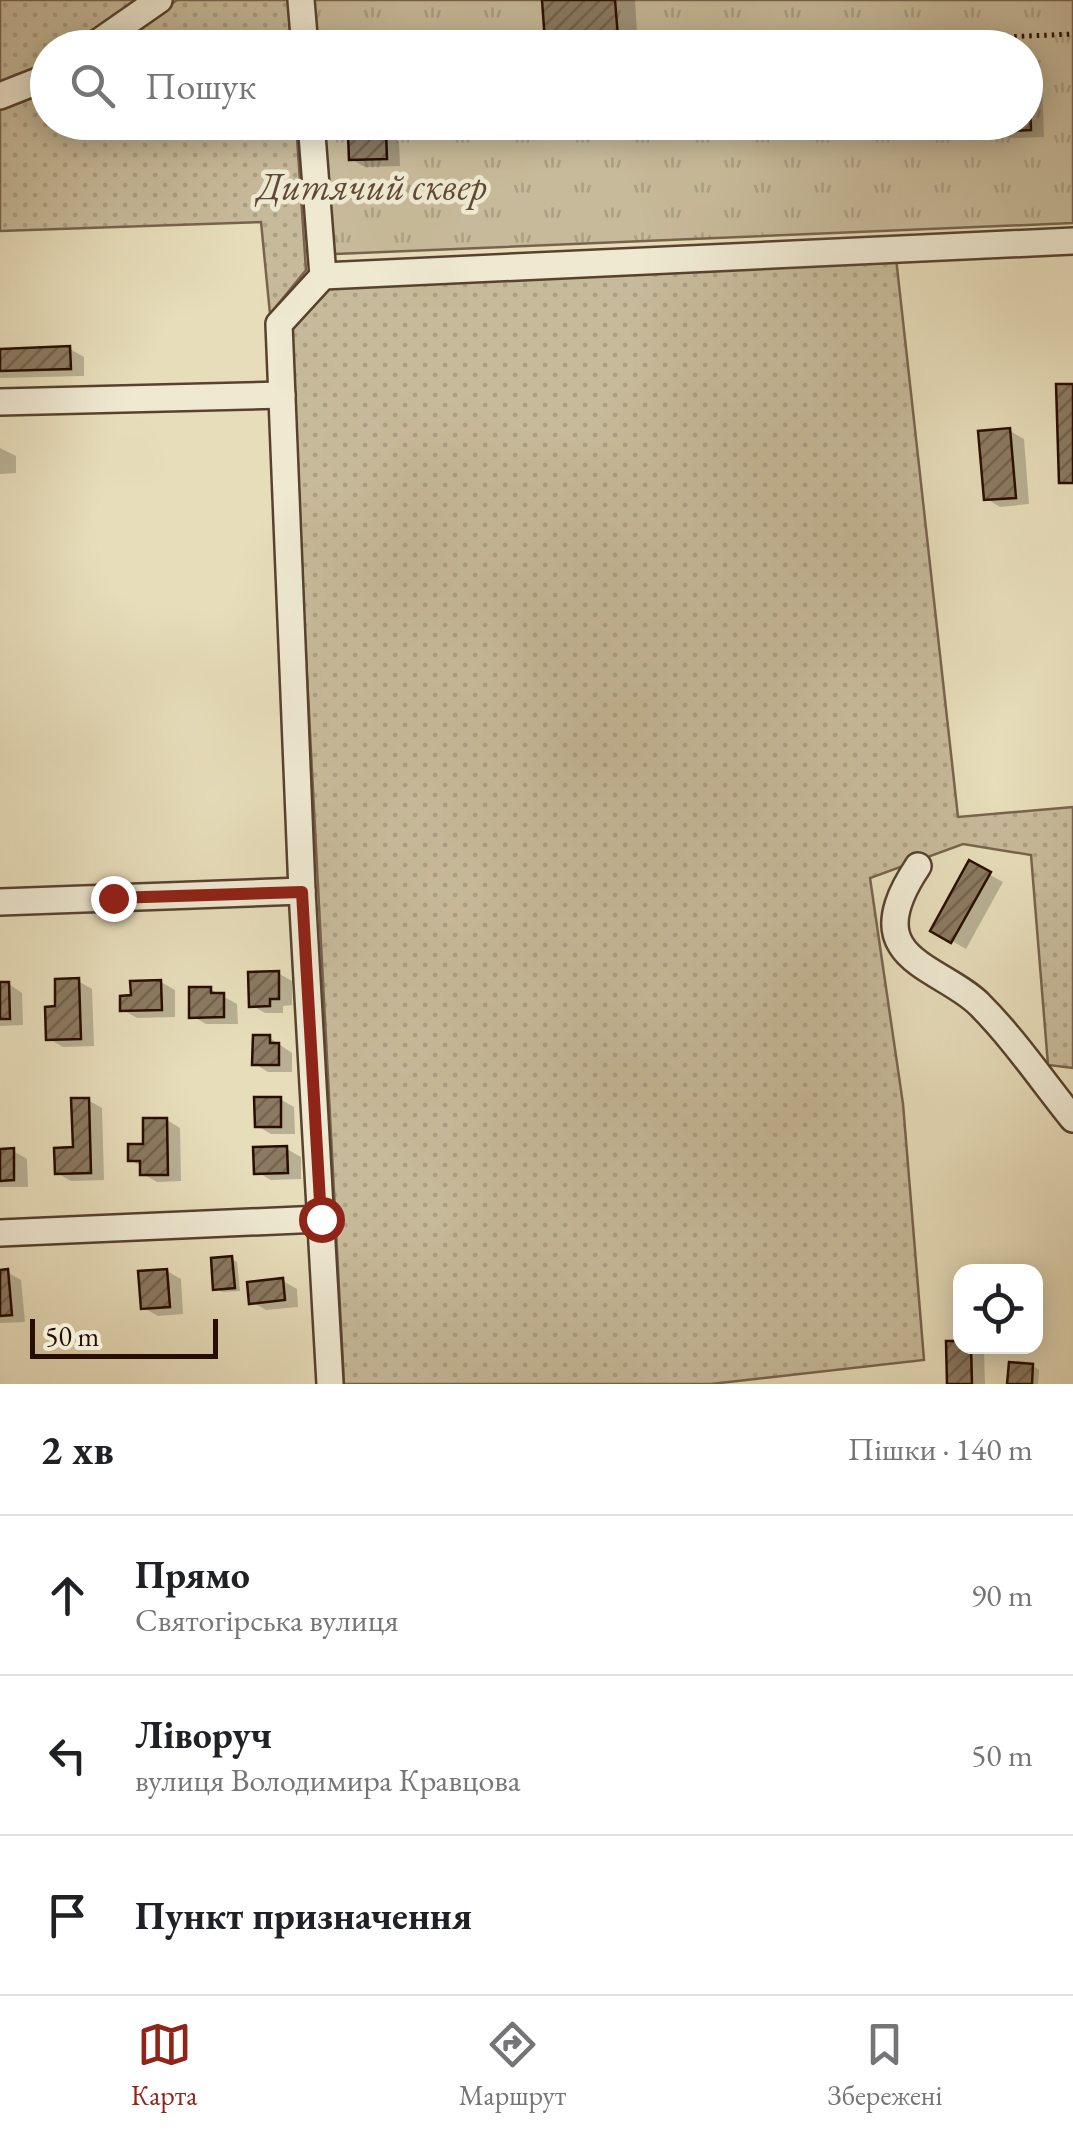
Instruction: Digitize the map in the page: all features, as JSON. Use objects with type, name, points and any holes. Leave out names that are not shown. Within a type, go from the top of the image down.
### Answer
[{"type":"street","points":[[116,30],[159,0]]},
{"type":"street","points":[[301,0],[303,30]]},
{"type":"street","points":[[0,96],[30,84]]},
{"type":"street","points":[[312,140],[323,276]]},
{"type":"street","points":[[330,1384],[302,892],[279,324],[323,276],[1073,241]]},
{"type":"street","points":[[0,402],[282,394]]},
{"type":"street","points":[[918,866],[905,885],[898,906],[895,926],[900,944],[918,962],[948,978],[980,1004],[1073,1119]]},
{"type":"street","points":[[0,902],[302,892]]},
{"type":"street","points":[[0,1234],[321,1219]]},
{"type":"path","points":[[1043,35],[1073,34]]},
{"type":"green space","points":[[0,0],[141,0],[98,30],[30,30],[30,73],[0,86]]},
{"type":"green space","points":[[177,0],[288,0],[290,30],[134,30]]},
{"type":"green space","name":"Дитячий сквер","points":[[298,0],[1073,0],[1073,223],[311,255],[305,140],[1043,140],[1043,30],[299,30]]},
{"type":"green space","points":[[30,96],[30,140],[297,140],[306,270],[270,314],[261,222],[0,231],[0,108]]},
{"type":"green space","points":[[896,258],[958,817],[1073,807],[1073,1068],[1048,1065],[1031,855],[963,844],[870,878],[903,1104],[924,1360],[711,1384],[344,1384],[289,330],[324,286]]},
{"type":"building","points":[[542,0],[615,0],[617,30],[544,30]]},
{"type":"building","points":[[348,140],[386,140],[387,159],[349,160]]},
{"type":"building","points":[[70,346],[71,369],[0,371],[0,349]]},
{"type":"building","points":[[1056,384],[1073,384],[1073,483],[1059,483]]},
{"type":"building","points":[[1010,428],[1016,498],[984,500],[978,431]]},
{"type":"building","points":[[969,860],[991,872],[951,943],[930,931]]},
{"type":"building","points":[[279,971],[279,999],[270,999],[270,1006],[249,1007],[248,972]]},
{"type":"building","points":[[79,978],[81,1039],[46,1040],[45,1007],[55,1006],[55,979]]},
{"type":"building","points":[[161,980],[162,1010],[120,1011],[120,996],[131,995],[130,981]]},
{"type":"building","points":[[0,982],[9,982],[10,1019],[0,1019]]},
{"type":"building","points":[[189,987],[211,987],[211,993],[224,993],[224,1017],[189,1018]]},
{"type":"building","points":[[253,1035],[270,1035],[270,1043],[279,1043],[279,1065],[252,1065]]},
{"type":"building","points":[[254,1097],[281,1097],[281,1127],[255,1127]]},
{"type":"building","points":[[71,1098],[89,1098],[91,1173],[55,1174],[54,1148],[73,1147]]},
{"type":"building","points":[[143,1118],[167,1118],[168,1175],[140,1175],[140,1161],[128,1161],[128,1144],[143,1144]]},
{"type":"building","points":[[287,1146],[288,1173],[254,1174],[253,1147]]},
{"type":"building","points":[[14,1148],[14,1180],[0,1181],[0,1149]]},
{"type":"building","points":[[232,1256],[235,1288],[213,1290],[211,1258]]},
{"type":"building","points":[[8,1269],[12,1315],[0,1316],[0,1270]]},
{"type":"building","points":[[167,1269],[170,1307],[141,1309],[138,1271]]},
{"type":"building","points":[[283,1278],[285,1300],[249,1304],[247,1282]]},
{"type":"building","points":[[946,1341],[953,1341],[953,1354],[971,1354],[972,1384],[947,1384]]},
{"type":"building","points":[[1009,1362],[1033,1364],[1032,1384],[1007,1384]]},
{"type":"route","points":[[113,898],[302,892],[321,1219]]}]
